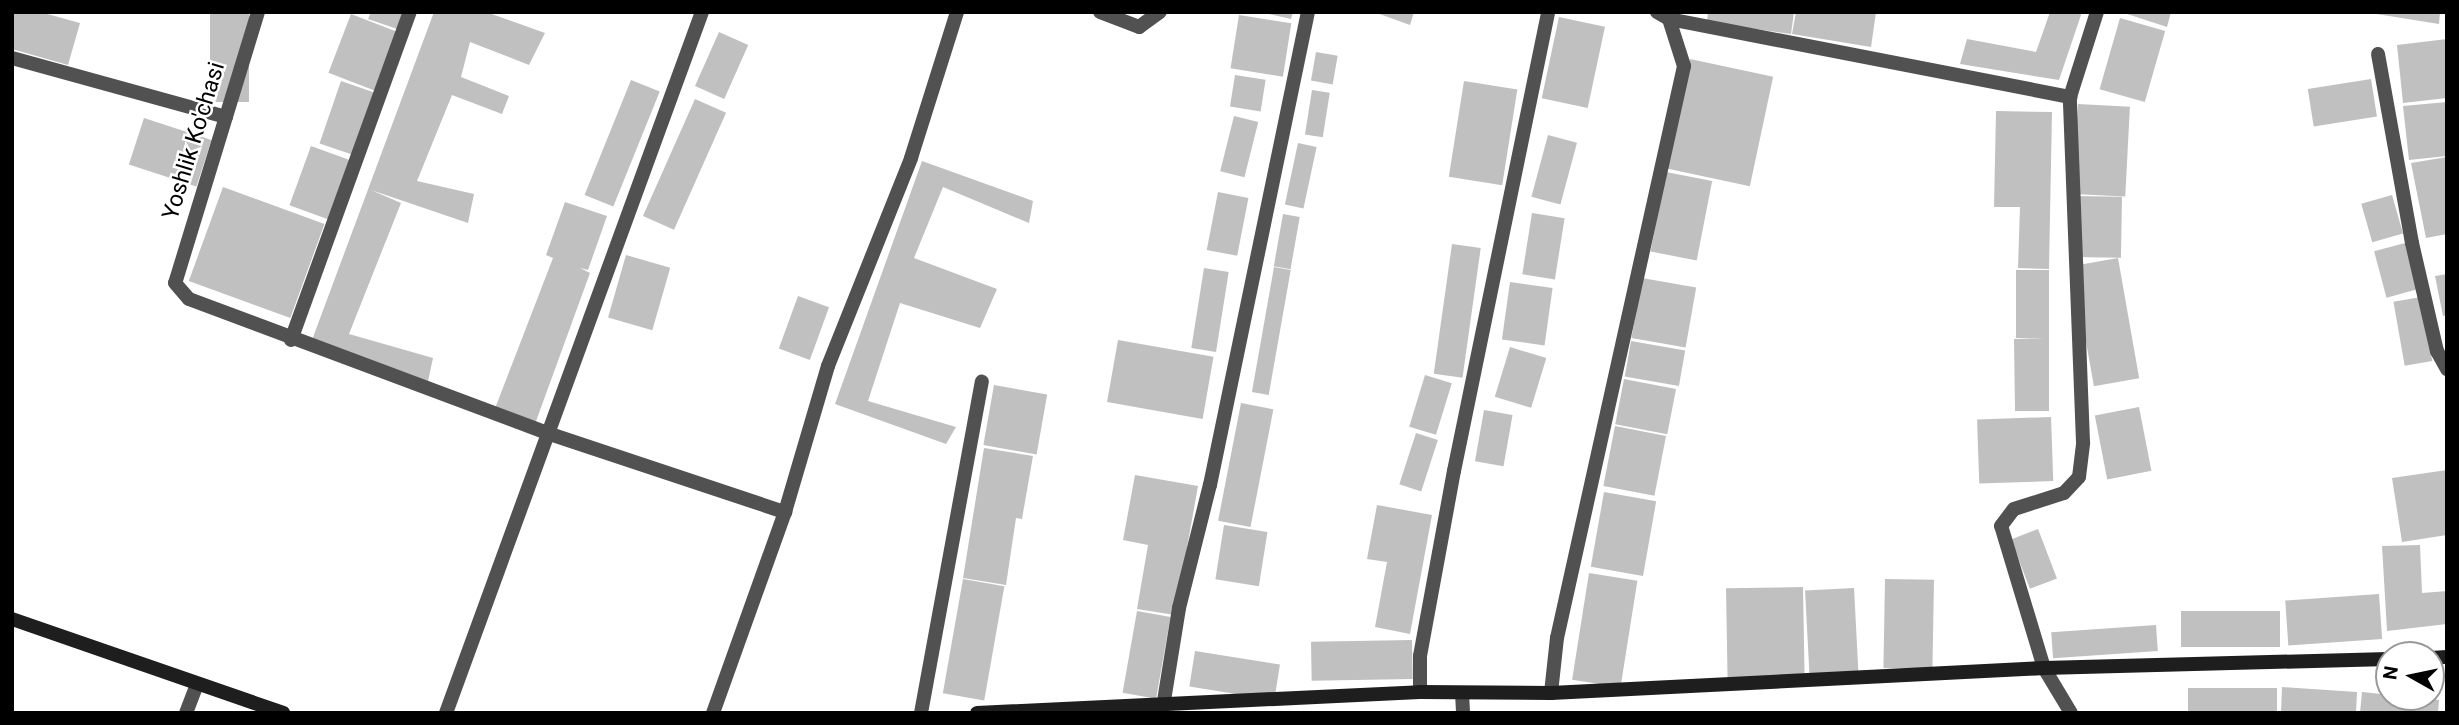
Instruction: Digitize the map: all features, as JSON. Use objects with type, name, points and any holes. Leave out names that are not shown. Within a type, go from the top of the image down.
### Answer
[{"type":"street","name":"Yoshlik Ko'chasi","points":[[258,12],[175,283],[189,299],[290,340]]},
{"type":"street","points":[[410,12],[290,340],[550,434],[785,512]]},
{"type":"street","points":[[446,713],[702,12]]},
{"type":"street","points":[[713,713],[785,512],[828,366],[911,158],[957,12]]},
{"type":"street","points":[[1100,12],[1139,27],[1160,12]]},
{"type":"street","points":[[1163,707],[1179,608],[1210,485],[1289,89],[1308,12]]},
{"type":"street","points":[[1420,692],[1420,656],[1454,471],[1548,12]]},
{"type":"street","points":[[2071,713],[2044,668],[2001,526],[2014,509],[2064,494],[2079,477],[2083,442],[2070,97],[2097,12]]},
{"type":"street","points":[[1663,15],[2070,97]]},
{"type":"street","points":[[1551,693],[1557,639],[1684,66],[1663,15]]},
{"type":"street","points":[[2378,54],[2412,243],[2437,351],[2447,369]]},
{"type":"street","points":[[12,58],[226,117]]},
{"type":"street","points":[[921,713],[982,383]]},
{"type":"street","points":[[12,619],[283,713]]},
{"type":"street","points":[[977,713],[1163,707],[1420,692],[1551,693],[2044,668],[2375,659]]},
{"type":"street","points":[[186,713],[197,684]]},
{"type":"street","points":[[1462,693],[1463,713]]},
{"type":"building","points":[[12,12],[40,12],[80,23],[68,65],[12,49]]},
{"type":"building","points":[[210,12],[249,12],[249,102],[210,102]]},
{"type":"building","points":[[371,12],[406,12],[400,30],[368,19]]},
{"type":"building","points":[[434,12],[486,12],[545,33],[529,65],[470,42],[461,77],[509,96],[502,114],[452,95],[417,181],[474,194],[468,223],[371,190],[401,203],[349,334],[433,358],[427,386],[312,340]]},
{"type":"building","points":[[1260,12],[1293,12],[1291,19]]},
{"type":"building","points":[[1374,12],[1414,12],[1410,25]]},
{"type":"building","points":[[1708,12],[1794,12],[1791,34],[1707,22]]},
{"type":"building","points":[[1796,12],[1876,12],[1871,47],[1792,34]]},
{"type":"building","points":[[2050,12],[2082,12],[2059,80],[1960,64],[1967,39],[2036,52]]},
{"type":"building","points":[[2121,12],[2171,12],[2167,27]]},
{"type":"building","points":[[2364,12],[2440,12],[2439,24]]},
{"type":"building","points":[[351,14],[398,32],[375,91],[328,73]]},
{"type":"building","points":[[1239,15],[1291,23],[1283,77],[1231,68]]},
{"type":"building","points":[[1559,17],[1605,27],[1588,108],[1542,98]]},
{"type":"building","points":[[2120,18],[2165,31],[2145,102],[2100,89]]},
{"type":"building","points":[[719,32],[748,45],[724,99],[695,86]]},
{"type":"building","points":[[2447,39],[2447,98],[2403,103],[2397,45]]},
{"type":"building","points":[[1316,52],[1338,56],[1333,84],[1311,81]]},
{"type":"building","points":[[1690,59],[1773,77],[1750,186],[1667,169]]},
{"type":"building","points":[[1235,75],[1266,80],[1261,111],[1230,107]]},
{"type":"building","points":[[2371,79],[2377,117],[2314,127],[2308,89]]},
{"type":"building","points":[[631,80],[660,92],[613,207],[585,195]]},
{"type":"building","points":[[341,81],[375,93],[354,155],[320,143]]},
{"type":"building","points":[[1464,81],[1517,89],[1502,185],[1449,177]]},
{"type":"building","points":[[1312,90],[1330,93],[1323,137],[1305,134]]},
{"type":"building","points":[[695,99],[726,113],[674,230],[643,216]]},
{"type":"building","points":[[2447,102],[2447,156],[2409,160],[2403,106]]},
{"type":"building","points":[[2078,104],[2130,107],[2125,197],[2073,194]]},
{"type":"building","points":[[1996,111],[2052,112],[2049,269],[2018,268],[2020,207],[1994,207]]},
{"type":"building","points":[[1234,116],[1258,122],[1244,177],[1220,171]]},
{"type":"building","points":[[144,118],[212,140],[196,187],[129,165]]},
{"type":"building","points":[[1548,135],[1577,143],[1560,205],[1531,197]]},
{"type":"building","points":[[1298,143],[1317,147],[1303,209],[1285,205]]},
{"type":"building","points":[[311,146],[350,160],[328,219],[289,205]]},
{"type":"building","points":[[2447,157],[2447,234],[2426,238],[2411,163]]},
{"type":"building","points":[[922,161],[1033,201],[1029,223],[943,187],[914,258],[997,289],[980,328],[900,303],[868,401],[956,427],[946,444],[835,404]]},
{"type":"building","points":[[1666,172],[1712,181],[1697,260],[1651,252]]},
{"type":"building","points":[[223,187],[324,224],[290,318],[189,281]]},
{"type":"building","points":[[1218,192],[1248,198],[1237,256],[1207,250]]},
{"type":"building","points":[[2392,195],[2403,233],[2372,242],[2361,204]]},
{"type":"building","points":[[2072,196],[2122,197],[2121,258],[2071,257]]},
{"type":"building","points":[[565,202],[607,216],[588,270],[580,268],[590,273],[535,424],[494,411],[553,258],[546,255]]},
{"type":"building","points":[[1532,213],[1565,218],[1555,279],[1522,274]]},
{"type":"building","points":[[1283,214],[1300,217],[1291,269],[1274,266]]},
{"type":"building","points":[[2405,243],[2417,289],[2387,298],[2374,251]]},
{"type":"building","points":[[1452,244],[1481,248],[1462,378],[1434,374]]},
{"type":"building","points":[[626,255],[670,268],[652,330],[608,317]]},
{"type":"building","points":[[2118,258],[2139,378],[2094,386],[2073,266]]},
{"type":"building","points":[[1274,267],[1291,270],[1269,395],[1252,392]]},
{"type":"building","points":[[1204,268],[1229,272],[1216,352],[1191,348]]},
{"type":"building","points":[[2016,270],[2049,270],[2049,411],[2015,411],[2014,339],[2044,339],[2016,338]]},
{"type":"building","points":[[2447,274],[2447,315],[2443,316],[2435,276]]},
{"type":"building","points":[[1642,278],[1696,288],[1686,348],[1631,338]]},
{"type":"building","points":[[1510,282],[1553,288],[1545,345],[1502,339]]},
{"type":"building","points":[[798,296],[829,307],[810,360],[779,349]]},
{"type":"building","points":[[2421,297],[2432,361],[2405,366],[2393,302]]},
{"type":"building","points":[[1118,340],[1214,357],[1203,419],[1107,402]]},
{"type":"building","points":[[1631,341],[1685,351],[1679,386],[1625,376]]},
{"type":"building","points":[[1510,347],[1546,358],[1531,408],[1495,397]]},
{"type":"building","points":[[1425,375],[1452,383],[1436,435],[1409,427]]},
{"type":"building","points":[[1624,379],[1676,389],[1667,434],[1615,424]]},
{"type":"building","points":[[994,385],[1047,394],[1037,454],[983,445]]},
{"type":"building","points":[[1241,403],[1273,409],[1250,527],[1218,521]]},
{"type":"building","points":[[2139,407],[2151,471],[2107,479],[2095,416]]},
{"type":"building","points":[[1484,410],[1513,415],[1504,466],[1475,461]]},
{"type":"building","points":[[2051,417],[2053,481],[1979,484],[1977,420]]},
{"type":"building","points":[[1615,426],[1666,436],[1654,496],[1603,486]]},
{"type":"building","points":[[1416,433],[1438,440],[1421,491],[1399,484]]},
{"type":"building","points":[[984,448],[1033,456],[1022,519],[1016,518],[1006,585],[963,578]]},
{"type":"building","points":[[2447,470],[2447,535],[2402,542],[2392,478]]},
{"type":"building","points":[[1135,475],[1198,486],[1175,615],[1137,609],[1148,545],[1123,540]]},
{"type":"building","points":[[1604,492],[1656,501],[1643,576],[1591,567]]},
{"type":"building","points":[[1377,505],[1432,515],[1410,634],[1375,627],[1387,562],[1367,559]]},
{"type":"building","points":[[1224,525],[1267,532],[1259,586],[1215,579]]},
{"type":"building","points":[[2038,529],[2057,578],[2030,589],[2011,539]]},
{"type":"building","points":[[2420,545],[2422,593],[2447,591],[2447,624],[2387,631],[2382,546]]},
{"type":"building","points":[[1589,573],[1637,581],[1621,687],[1572,680]]},
{"type":"building","points":[[963,579],[1004,586],[984,701],[943,693]]},
{"type":"building","points":[[1885,579],[1934,580],[1932,669],[1883,668]]},
{"type":"building","points":[[1803,587],[1805,678],[1728,679],[1726,588]]},
{"type":"building","points":[[1854,588],[1859,676],[1810,678],[1805,591]]},
{"type":"building","points":[[2379,594],[2382,639],[2288,645],[2285,601]]},
{"type":"building","points":[[1137,611],[1170,617],[1156,699],[1123,693]]},
{"type":"building","points":[[2181,611],[2280,611],[2280,647],[2181,647]]},
{"type":"building","points":[[2156,625],[2158,651],[2053,658],[2051,632]]},
{"type":"building","points":[[1412,640],[1413,679],[1312,681],[1311,642]]},
{"type":"building","points":[[1195,651],[1280,664],[1274,700],[1189,687]]},
{"type":"building","points":[[2282,687],[2357,692],[2356,713],[2281,713]]},
{"type":"building","points":[[2188,688],[2277,688],[2277,713],[2188,713]]},
{"type":"building","points":[[2362,692],[2375,693],[2375,711],[2438,711],[2438,713],[2360,713]]}]
